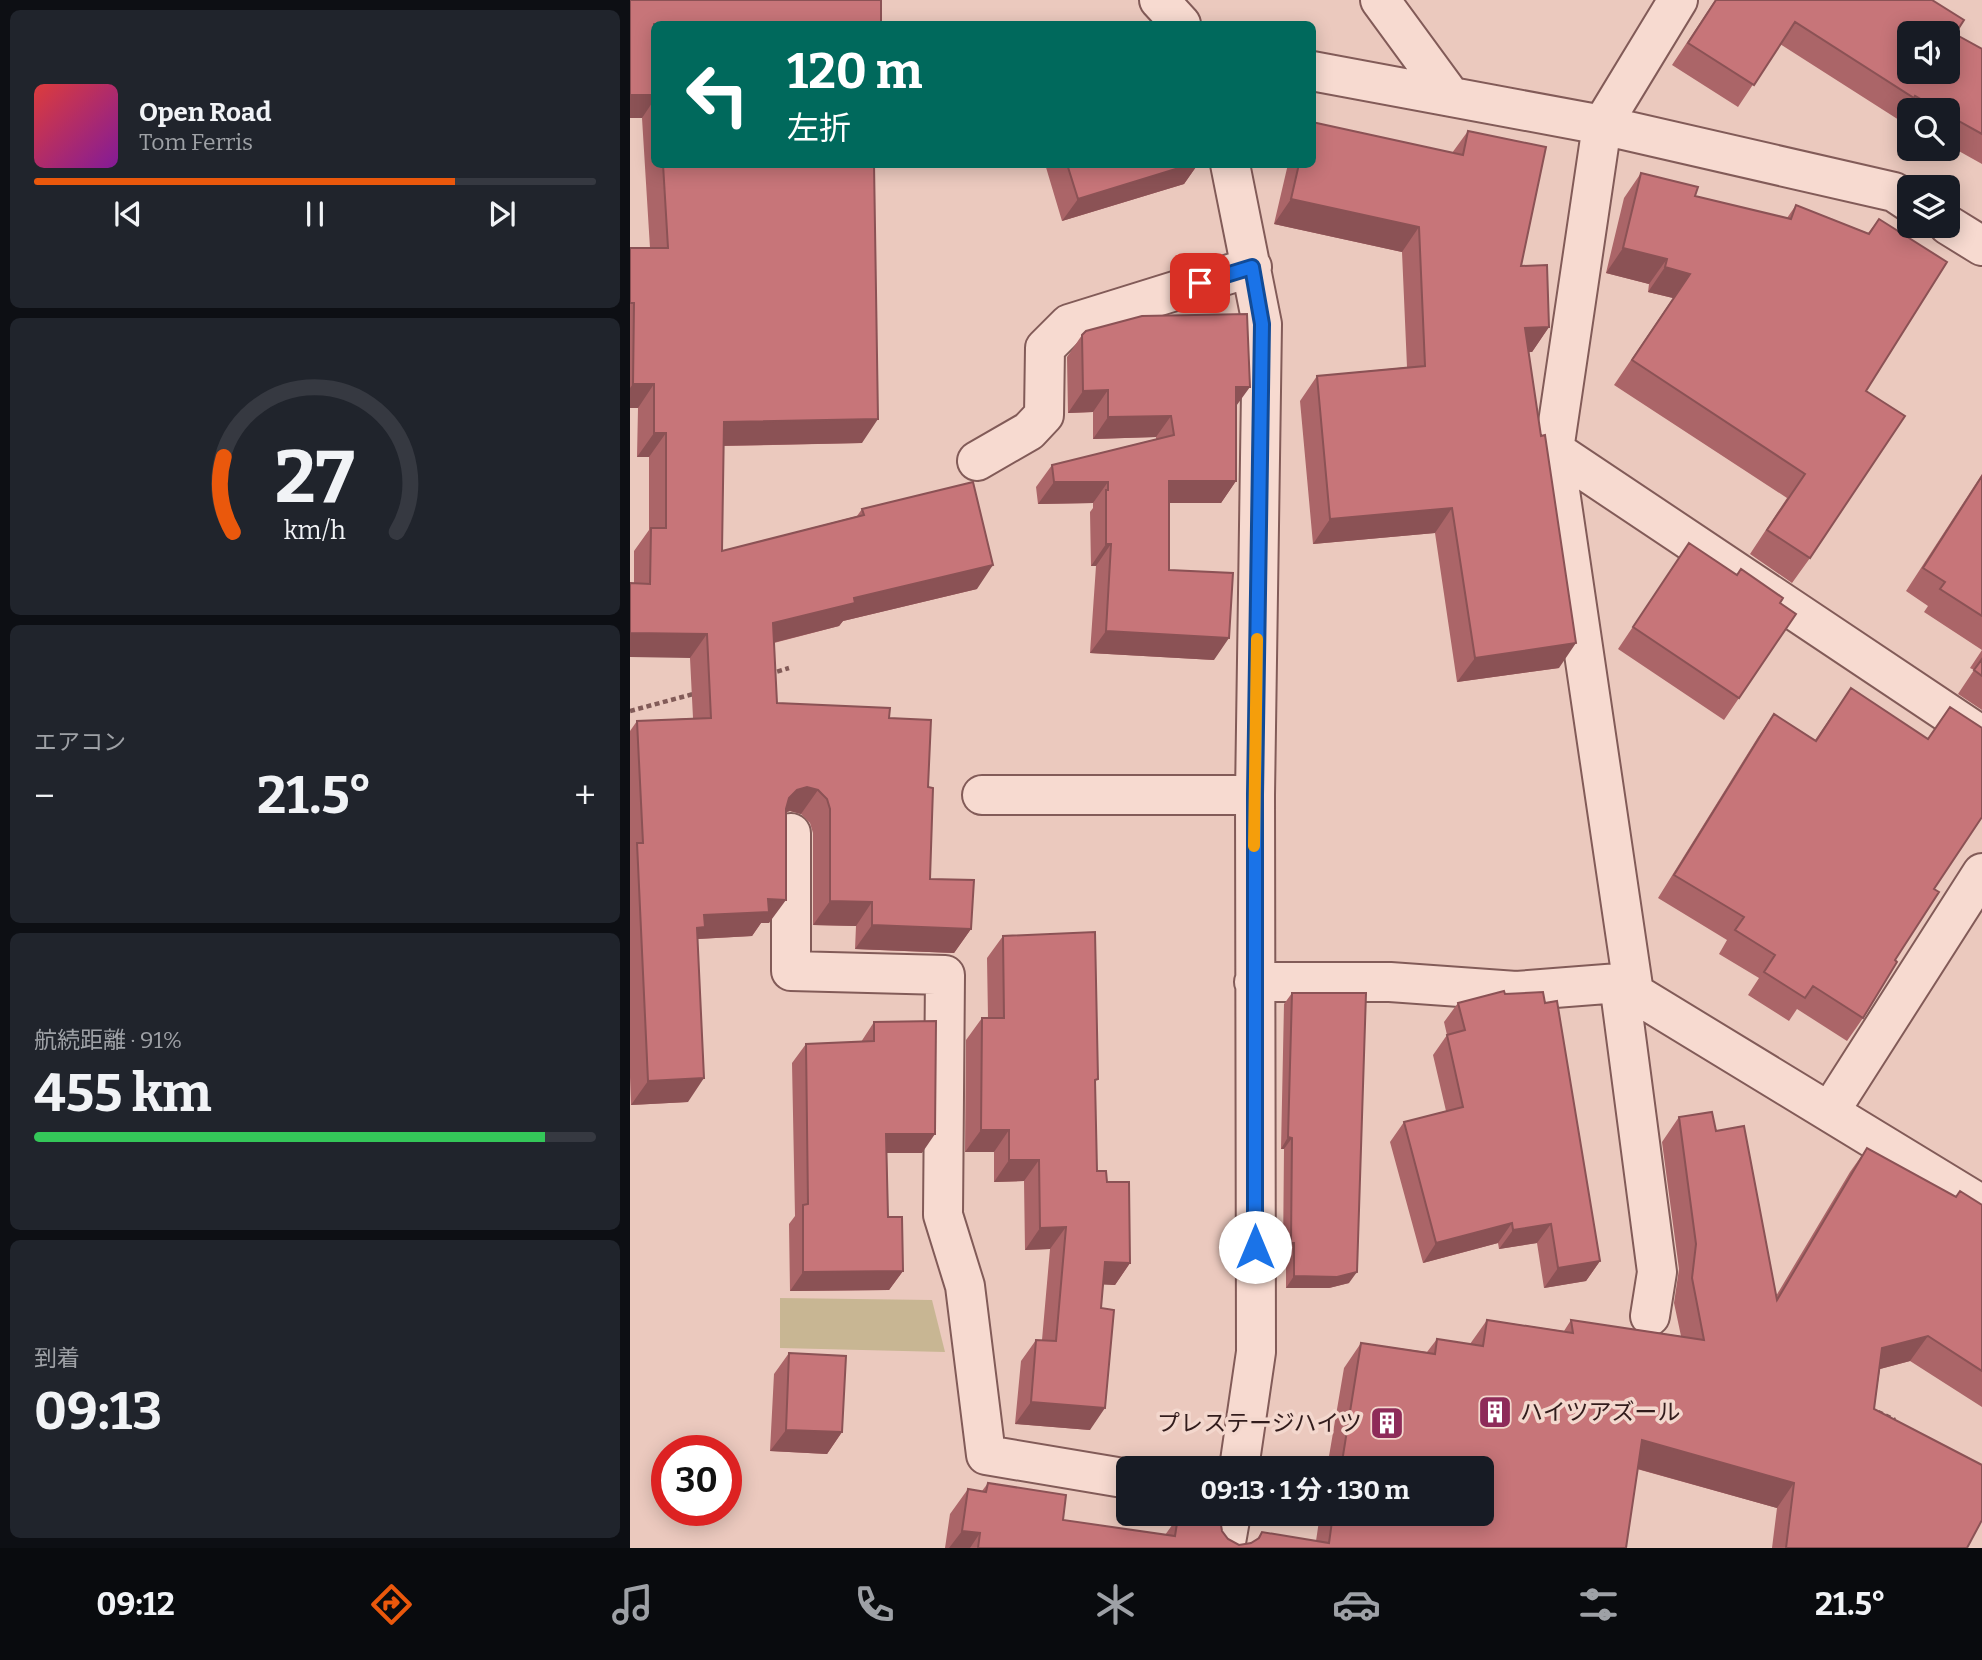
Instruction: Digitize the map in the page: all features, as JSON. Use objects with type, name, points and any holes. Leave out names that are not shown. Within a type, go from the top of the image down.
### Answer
[{"type":"street","points":[[1159,0],[1178,21]]},
{"type":"street","points":[[1380,0],[1451,97]]},
{"type":"street","points":[[1650,1316],[1657,1272],[1627,988],[1554,450],[1602,125],[1678,0]]},
{"type":"street","points":[[1316,72],[1602,125],[1897,194]]},
{"type":"street","points":[[1231,168],[1262,324],[1255,795],[1256,1352],[1241,1456]]},
{"type":"street","points":[[1960,232],[1982,246]]},
{"type":"street","points":[[977,461],[1029,432],[1044,415],[1045,348],[1069,324],[1252,267]]},
{"type":"street","points":[[1554,450],[1982,736]]},
{"type":"street","points":[[982,795],[1255,795]]},
{"type":"street","points":[[791,832],[791,971],[946,975],[943,1214],[965,1286],[986,1455],[1116,1477]]},
{"type":"street","points":[[1830,1111],[1982,873]]},
{"type":"street","points":[[1254,982],[1390,982],[1516,991],[1627,988],[1982,1205]]},
{"type":"street","points":[[1225,1548],[1229,1526]]},
{"type":"path","points":[[762,676],[789,668]]},
{"type":"path","points":[[630,711],[709,690]]},
{"type":"path","points":[[1869,1410],[1884,1414],[1899,1423]]},
{"type":"shaded area","points":[[780,1298],[932,1300],[945,1352],[780,1348]]},
{"type":"building","points":[[630,0],[881,0],[881,21],[651,21],[651,95],[630,95]]},
{"type":"building","points":[[1716,0],[1932,0],[1964,20],[1960,26],[1960,21],[1897,21],[1897,84],[1960,84],[1960,37],[1982,49],[1982,134],[1960,122],[1960,98],[1914,98],[1795,22],[1754,85],[1688,43]]},
{"type":"building","points":[[1316,123],[1463,155],[1468,131],[1546,147],[1521,266],[1547,265],[1549,327],[1525,328],[1541,436],[1545,435],[1576,643],[1475,658],[1452,508],[1330,519],[1317,376],[1425,366],[1419,227],[1291,199],[1298,168],[1316,168]]},
{"type":"building","points":[[663,168],[874,168],[878,419],[724,422],[722,551],[864,515],[862,509],[973,482],[993,565],[854,598],[855,603],[773,623],[777,703],[890,708],[889,718],[931,720],[928,787],[933,788],[930,879],[974,880],[971,929],[872,925],[872,902],[830,901],[830,809],[827,799],[818,790],[807,787],[797,790],[789,798],[786,809],[786,900],[768,899],[769,912],[704,915],[705,927],[697,928],[704,1078],[648,1081],[637,843],[643,843],[637,721],[711,718],[707,634],[630,633],[630,583],[650,584],[651,528],[666,528],[666,433],[654,433],[654,384],[633,384],[634,303],[630,303],[630,248],[668,248]]},
{"type":"building","points":[[1068,168],[1179,168],[1078,199]]},
{"type":"building","points":[[1641,173],[1698,187],[1695,196],[1791,219],[1796,205],[1869,234],[1879,219],[1897,230],[1897,238],[1909,238],[1947,262],[1866,391],[1905,416],[1810,558],[1767,530],[1805,474],[1632,360],[1690,274],[1665,267],[1667,259],[1623,248]]},
{"type":"building","points":[[1247,314],[1250,387],[1236,387],[1236,481],[1169,481],[1169,570],[1233,573],[1229,638],[1106,631],[1111,544],[1106,544],[1108,482],[1054,482],[1052,465],[1174,435],[1171,416],[1108,417],[1108,390],[1083,391],[1082,335],[1086,331],[1142,316]]},
{"type":"building","points":[[1982,476],[1982,616],[1940,589],[1945,582],[1923,568]]},
{"type":"building","points":[[1689,543],[1737,575],[1741,569],[1783,598],[1780,603],[1796,614],[1739,698],[1633,627]]},
{"type":"building","points":[[1982,659],[1982,676],[1974,670]]},
{"type":"building","points":[[1851,688],[1928,739],[1950,707],[1982,728],[1982,817],[1934,889],[1939,892],[1895,960],[1897,962],[1863,1018],[1813,986],[1805,998],[1764,972],[1775,955],[1735,930],[1744,917],[1674,875],[1774,714],[1816,741]]},
{"type":"building","points":[[1095,932],[1097,1171],[1106,1171],[1107,1182],[1129,1182],[1130,1263],[1105,1262],[1101,1308],[1114,1310],[1105,1408],[1031,1402],[1036,1340],[1056,1341],[1066,1227],[1040,1228],[1039,1160],[1009,1160],[1009,1130],[981,1130],[982,1018],[1004,1018],[1003,936]]},
{"type":"building","points":[[1504,991],[1505,994],[1543,992],[1545,1003],[1557,1001],[1600,1261],[1558,1268],[1551,1224],[1513,1230],[1512,1223],[1436,1243],[1404,1122],[1463,1107],[1447,1035],[1465,1030],[1458,1003]]},
{"type":"building","points":[[1292,993],[1366,993],[1357,1272],[1337,1277],[1294,1276],[1294,1243],[1291,1243],[1292,1138],[1288,1137]]},
{"type":"building","points":[[936,1021],[935,1134],[886,1134],[888,1217],[902,1217],[903,1271],[803,1272],[803,1205],[808,1204],[806,1044],[874,1041],[874,1022]]},
{"type":"building","points":[[1712,1112],[1716,1131],[1744,1126],[1777,1300],[1867,1148],[1956,1197],[1960,1191],[1982,1205],[1982,1371],[1928,1336],[1882,1348],[1874,1409],[1982,1465],[1982,1520],[1967,1548],[1786,1548],[1794,1483],[1642,1440],[1626,1548],[978,1548],[980,1533],[962,1531],[968,1489],[986,1492],[988,1483],[1066,1495],[1063,1520],[1175,1536],[1177,1526],[1221,1526],[1228,1539],[1239,1545],[1251,1543],[1259,1538],[1262,1532],[1329,1543],[1331,1526],[1494,1526],[1494,1456],[1343,1456],[1361,1343],[1435,1354],[1437,1339],[1483,1346],[1487,1320],[1573,1333],[1571,1320],[1704,1340],[1692,1278],[1696,1244],[1679,1117]]},
{"type":"building","points":[[789,1353],[846,1356],[842,1432],[786,1430]]},
{"type":"slow traffic","points":[[1254,846],[1257,639]]},
{"type":"place","name":"ハイツアズール","points":[[1495,1412]]},
{"type":"place","name":"プレステージハイツ","points":[[1387,1423]]},
{"type":"route","points":[[1200,283],[1252,267],[1262,324],[1255,795],[1255,1247]]}]
